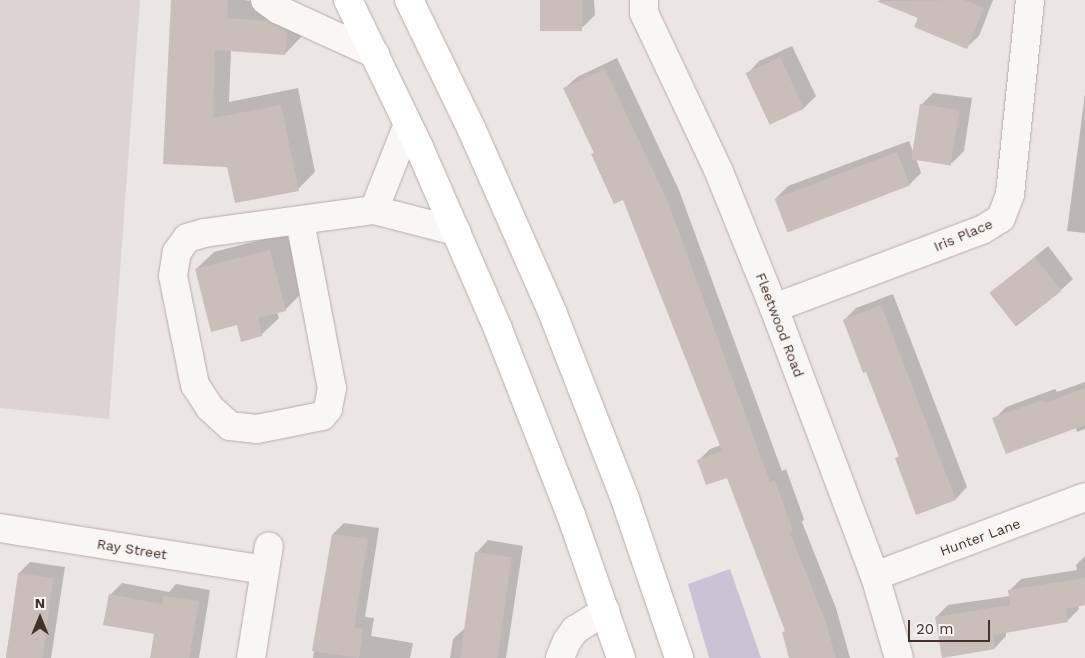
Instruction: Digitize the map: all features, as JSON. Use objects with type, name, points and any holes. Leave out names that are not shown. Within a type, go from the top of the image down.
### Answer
[{"type":"highway","points":[[348,0],[408,124],[456,231],[531,414],[621,658]]},
{"type":"highway","points":[[409,0],[472,130],[552,314],[625,499],[679,658]]},
{"type":"street","points":[[265,0],[279,10],[375,54]]},
{"type":"street","name":"Fleetwood Road","points":[[644,0],[644,12],[719,172],[774,308],[875,576],[899,658]]},
{"type":"street","name":"Iris Place","points":[[774,308],[982,230],[1001,218],[1010,194],[1030,0]]},
{"type":"street","points":[[374,210],[408,124]]},
{"type":"street","points":[[300,221],[332,388],[328,409],[322,416],[257,429],[230,426],[210,408],[195,385],[173,276],[177,252],[187,238],[204,233],[374,210],[456,231]]},
{"type":"street","name":"Hunter Lane","points":[[875,576],[1085,497]]},
{"type":"street","name":"Ray Street","points":[[0,528],[267,558],[251,658]]},
{"type":"street","points":[[560,658],[567,641],[575,630],[605,611]]},
{"type":"shaded area","points":[[0,0],[140,0],[109,419],[0,408]]},
{"type":"shaded area","points":[[730,569],[761,658],[709,658],[688,584]]},
{"type":"building","points":[[171,0],[228,0],[227,18],[268,21],[287,31],[285,55],[215,50],[213,118],[281,105],[299,191],[235,203],[227,167],[163,164]]},
{"type":"building","points":[[540,0],[582,0],[582,31],[540,31]]},
{"type":"building","points":[[964,0],[984,8],[967,49],[914,27],[918,18],[876,1]]},
{"type":"building","points":[[780,57],[804,109],[770,125],[746,73]]},
{"type":"building","points":[[605,69],[668,202],[770,482],[775,480],[793,532],[790,533],[825,620],[836,658],[789,658],[782,632],[785,631],[727,478],[706,485],[697,460],[722,451],[623,200],[614,204],[591,154],[594,153],[563,88]]},
{"type":"building","points":[[920,104],[960,110],[951,166],[911,159]]},
{"type":"building","points":[[897,152],[910,186],[788,233],[775,199]]},
{"type":"building","points":[[270,250],[286,311],[258,318],[262,336],[241,342],[237,325],[211,332],[195,269]]},
{"type":"building","points":[[1035,257],[1061,291],[1016,327],[989,293]]},
{"type":"building","points":[[881,305],[956,500],[916,515],[895,458],[899,457],[866,372],[863,373],[843,320]]},
{"type":"building","points":[[1085,388],[1085,425],[1006,454],[992,418],[1043,400],[1045,403]]},
{"type":"building","points":[[332,534],[368,539],[354,628],[363,629],[359,658],[312,651]]},
{"type":"building","points":[[475,552],[512,557],[497,658],[460,658]]},
{"type":"building","points":[[18,573],[54,578],[42,658],[6,658]]},
{"type":"building","points":[[1085,578],[1085,605],[1066,609],[1068,622],[993,635],[995,649],[942,658],[935,617],[1010,605],[1008,590]]},
{"type":"building","points":[[109,594],[162,604],[163,596],[199,601],[189,658],[150,658],[154,634],[103,625]]}]
